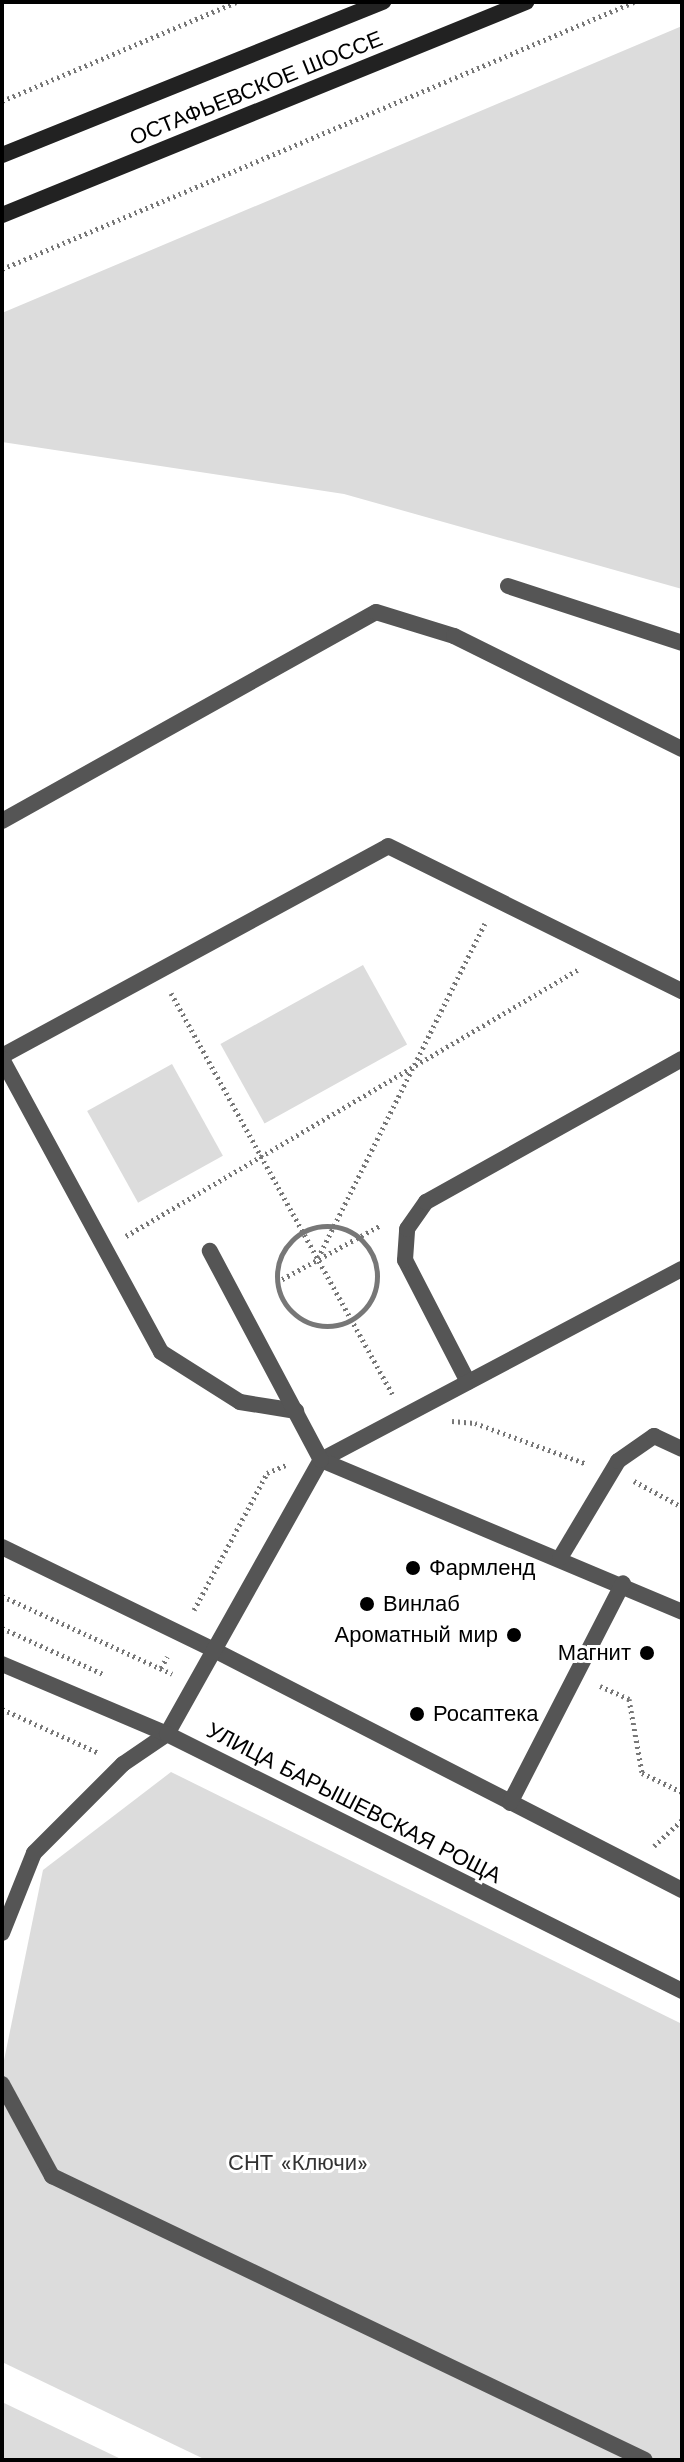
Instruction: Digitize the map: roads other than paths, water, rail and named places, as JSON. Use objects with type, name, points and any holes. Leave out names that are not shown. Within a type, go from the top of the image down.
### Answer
[{"type":"main road","name":"ОСТАФЬЕВСКОЕ ШОССЕ","points":[[2,155],[383,2]]},
{"type":"main road","name":"ОСТАФЬЕВСКОЕ ШОССЕ","points":[[2,215],[526,2]]},
{"type":"street","points":[[508,586],[682,643]]},
{"type":"street","points":[[2,821],[376,612],[454,636],[682,749]]},
{"type":"street","points":[[296,1411],[240,1402],[161,1352],[2,1058],[388,846],[682,991]]},
{"type":"street","points":[[468,1382],[405,1260],[407,1229],[426,1202],[682,1059]]},
{"type":"street","points":[[210,1251],[321,1460],[623,1583],[682,1612]]},
{"type":"street","points":[[2,1933],[34,1853],[123,1764],[167,1734],[321,1460],[682,1269]]},
{"type":"street","points":[[560,1558],[618,1461],[654,1436],[682,1449]]},
{"type":"street","points":[[2,1547],[214,1650],[682,1890]]},
{"type":"street","points":[[510,1803],[623,1583]]},
{"type":"street","name":"УЛИЦА БАРЫШЕВСКАЯ РОЩА","points":[[2,1664],[167,1734],[682,1991]]},
{"type":"street","points":[[2,2084],[52,2176],[645,2460]]},
{"type":"place","name":"Фармленд","points":[[413,1568]]},
{"type":"place","name":"Винлаб","points":[[367,1604]]},
{"type":"place","name":"Ароматный мир","points":[[514,1635]]},
{"type":"place","name":"Магнит","points":[[647,1653]]},
{"type":"place","name":"Росаптека","points":[[417,1714]]},
{"type":"park label","name":"СНТ «Ключи»","points":[[298,2163]]}]
